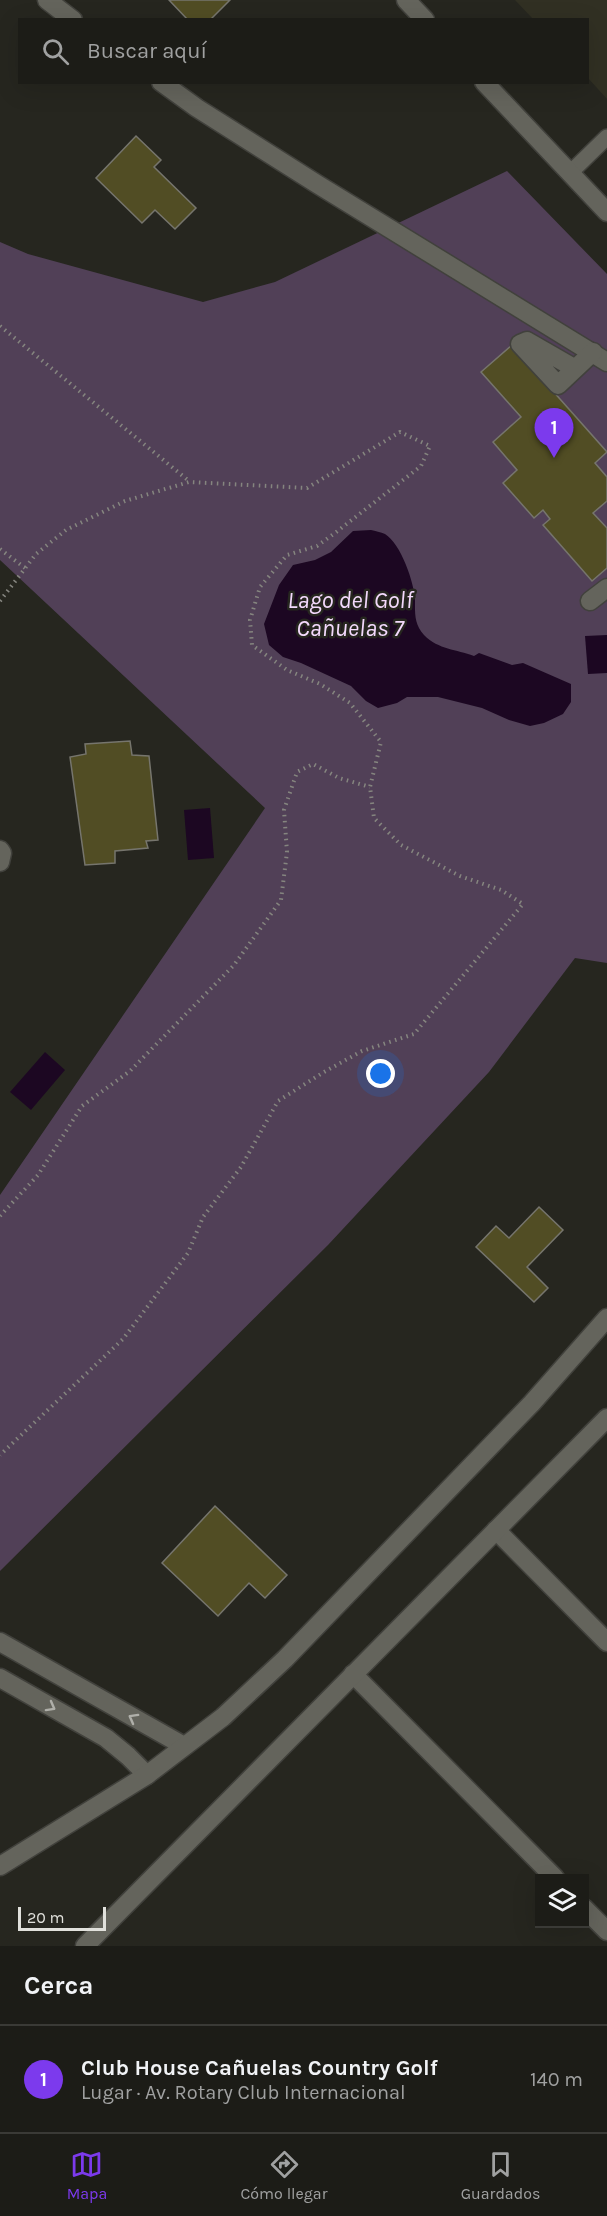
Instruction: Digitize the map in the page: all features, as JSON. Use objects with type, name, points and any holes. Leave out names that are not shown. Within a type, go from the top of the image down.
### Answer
[{"type":"street","points":[[47,0],[70,18]]},
{"type":"street","points":[[406,0],[423,18]]},
{"type":"street","points":[[164,84],[197,108],[316,184],[600,357]]},
{"type":"street","points":[[486,84],[607,212]]},
{"type":"street","points":[[574,368],[600,357]]},
{"type":"street","points":[[590,601],[607,588]]},
{"type":"street","points":[[0,850],[2,853],[0,862]]},
{"type":"street","points":[[0,1866],[147,1775],[223,1717],[285,1659],[532,1403],[607,1318]]},
{"type":"street","points":[[85,1946],[607,1418]]},
{"type":"street","points":[[496,1530],[607,1642]]},
{"type":"street","points":[[0,1642],[184,1746]]},
{"type":"street","points":[[353,1674],[551,1874]]},
{"type":"street","points":[[0,1678],[106,1738],[147,1775]]},
{"type":"street","points":[[589,1912],[607,1931]]},
{"type":"lane","points":[[570,173],[607,136]]},
{"type":"path","points":[[0,326],[189,482]]},
{"type":"path","points":[[0,601],[36,554],[66,530],[125,501],[189,482],[307,488],[400,432],[430,446],[421,466],[335,533],[317,546],[287,555],[260,587],[250,620],[252,645],[287,670],[320,684],[350,703],[381,742],[369,787],[374,818],[401,845],[460,876],[501,890],[523,904],[414,1034],[362,1051],[278,1101],[241,1167],[203,1217],[188,1253],[123,1340],[0,1455]]},
{"type":"path","points":[[0,549],[24,568]]},
{"type":"path","points":[[0,1216],[38,1175],[82,1106],[130,1071],[218,981],[234,964],[281,900],[287,852],[284,810],[297,772],[313,764],[339,778],[369,787]]},
{"type":"shaded area","points":[[515,0],[607,0],[607,99],[589,79],[589,18],[532,18]]},
{"type":"shaded area","points":[[507,171],[607,274],[607,963],[575,958],[489,1072],[328,1245],[0,1571],[0,1195],[265,808],[0,560],[0,242],[28,254],[203,302],[275,282]]},
{"type":"water","name":"Lago del Golf Cañuelas 7","points":[[371,530],[385,534],[391,539],[406,564],[415,600],[417,623],[424,635],[436,644],[474,656],[479,653],[512,665],[523,663],[571,684],[571,702],[563,714],[544,723],[530,726],[482,708],[438,697],[407,697],[397,703],[378,708],[366,701],[351,686],[283,657],[269,645],[264,624],[279,585],[293,565],[315,560],[331,552],[353,531]]},
{"type":"water","points":[[607,635],[607,673],[588,674],[585,636]]},
{"type":"water","points":[[210,808],[214,858],[188,860],[184,810]]},
{"type":"water","points":[[45,1052],[65,1070],[31,1110],[10,1092]]},
{"type":"building","points":[[169,0],[230,0],[212,18],[186,18]]},
{"type":"building","points":[[136,136],[161,160],[154,167],[196,208],[175,229],[155,210],[142,223],[96,178]]},
{"type":"building","points":[[512,345],[607,452],[595,463],[607,477],[607,501],[593,513],[607,528],[607,568],[592,581],[543,525],[550,519],[543,510],[534,518],[503,483],[517,470],[493,442],[521,417],[481,372]]},
{"type":"building","points":[[130,741],[132,755],[149,756],[158,840],[146,841],[148,848],[115,851],[115,863],[85,865],[70,757],[86,754],[85,744]]},
{"type":"building","points":[[539,1207],[563,1230],[527,1267],[548,1288],[534,1302],[476,1247],[496,1226],[509,1238]]},
{"type":"building","points":[[215,1506],[287,1575],[265,1598],[249,1583],[218,1616],[162,1563]]},
{"type":"place","name":"Club House Cañuelas Country Golf","points":[[554,458]]}]
